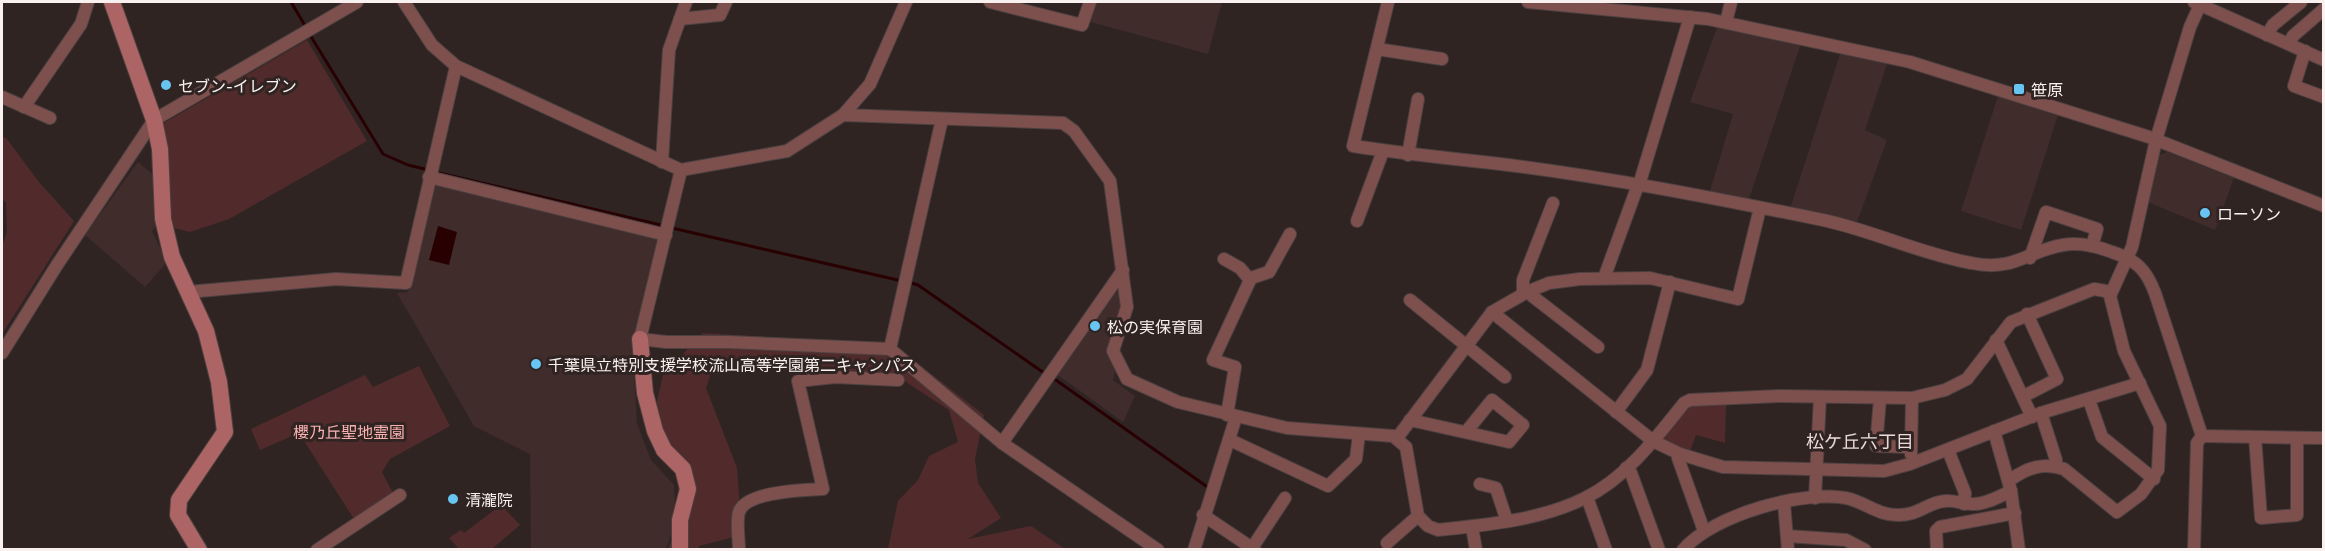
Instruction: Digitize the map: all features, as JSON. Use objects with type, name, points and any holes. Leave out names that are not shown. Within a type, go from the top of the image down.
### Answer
[{"type":"street","points":[[24,107],[81,24],[88,2]]},
{"type":"street","points":[[112,2],[154,120],[160,149],[161,191],[167,240],[212,349],[224,414],[225,432],[179,500],[178,515],[199,549]]},
{"type":"street","points":[[3,349],[154,120],[357,2]]},
{"type":"street","points":[[404,2],[432,45],[456,66],[681,170],[787,151],[843,115],[870,84],[906,2]]},
{"type":"street","points":[[662,162],[669,50],[687,2]]},
{"type":"street","points":[[680,18],[720,15],[726,2]]},
{"type":"street","points":[[990,2],[1082,24],[1090,2]]},
{"type":"street","points":[[1388,2],[1353,146],[1408,155],[1492,163],[1639,185],[1848,226],[1970,263],[1997,266],[2030,258],[2063,245],[2092,246],[2128,257],[2140,265],[2152,285],[2202,436],[2196,447],[2194,549]]},
{"type":"street","points":[[1528,2],[1546,2],[1726,22],[1910,62],[2156,140],[2324,206]]},
{"type":"street","points":[[1726,22],[1731,2]]},
{"type":"street","points":[[2267,35],[2273,25],[2301,2]]},
{"type":"street","points":[[1683,549],[1704,531],[1721,521],[1784,503],[1815,498],[1851,500],[1882,514],[1896,515],[1912,515],[1943,501],[1981,504],[2011,485],[2030,468],[2055,466],[2064,469],[2117,512],[2141,494],[2154,478],[2160,462],[2158,447],[2160,426],[2124,351],[2111,302],[2111,292],[2128,257],[2156,140],[2196,3],[2324,60]]},
{"type":"street","points":[[2289,44],[2293,36],[2324,9]]},
{"type":"street","points":[[1604,278],[1639,185],[1690,17]]},
{"type":"street","points":[[1377,49],[1442,59]]},
{"type":"street","points":[[2305,51],[2294,86],[2324,97]]},
{"type":"street","points":[[188,292],[336,279],[406,283],[456,66]]},
{"type":"street","points":[[2,97],[50,118]]},
{"type":"street","points":[[1408,155],[1418,99]]},
{"type":"street","points":[[843,115],[1058,121],[1074,131],[1110,181],[1127,307],[1113,351],[1127,380],[1178,402],[1231,416],[1287,428],[1388,434],[1397,438],[1406,447],[1418,516],[1428,526],[1438,530],[1507,521],[1539,514],[1587,498],[1626,468],[1690,400],[1820,397],[1912,398],[1945,390],[1967,379],[2011,322],[2094,289],[2111,292]]},
{"type":"street","points":[[890,349],[942,118]]},
{"type":"street","points":[[1357,221],[1383,151]]},
{"type":"street","points":[[680,549],[680,520],[688,489],[683,469],[664,450],[655,431],[644,385],[640,339],[681,170]]},
{"type":"street","points":[[430,171],[668,229]]},
{"type":"street","points":[[1553,203],[1523,280],[1525,293],[1598,347]]},
{"type":"street","points":[[1397,438],[1492,312],[1525,293],[1549,283],[1604,278],[1650,278],[1738,299],[1760,208]]},
{"type":"street","points":[[2030,258],[2046,212],[2097,230],[2092,246]]},
{"type":"street","points":[[1194,549],[1203,515],[1230,440],[1235,367],[1213,360],[1250,280],[1269,272],[1290,234]]},
{"type":"street","points":[[1224,259],[1240,268],[1250,280]]},
{"type":"street","points":[[1002,443],[1123,270]]},
{"type":"street","points":[[1616,412],[1647,370],[1670,282]]},
{"type":"street","points":[[1410,300],[1505,377]]},
{"type":"street","points":[[1492,312],[1653,441],[1680,454],[1723,467],[1884,471],[1910,464],[2037,415],[2140,383]]},
{"type":"street","points":[[2024,396],[2057,379],[2027,314]]},
{"type":"street","points":[[640,339],[666,342],[728,342],[890,349],[1002,443],[1158,549]]},
{"type":"street","points":[[1996,340],[2024,396],[2037,415],[2056,460],[2055,466]]},
{"type":"street","points":[[739,549],[739,513],[745,504],[754,498],[775,493],[823,489],[798,381],[836,377],[898,380]]},
{"type":"street","points":[[1815,498],[1820,397]]},
{"type":"street","points":[[1910,464],[1912,398]]},
{"type":"street","points":[[1880,399],[1876,446],[1911,447]]},
{"type":"street","points":[[2089,400],[2102,437],[2154,478]]},
{"type":"street","points":[[1410,420],[1466,432]]},
{"type":"street","points":[[1994,431],[2011,485],[2019,549]]},
{"type":"street","points":[[1230,440],[1328,486],[1356,459],[1359,434]]},
{"type":"street","points":[[2202,436],[2324,438]]},
{"type":"street","points":[[2256,437],[2261,518],[2297,515],[2297,438]]},
{"type":"street","points":[[1948,450],[1965,493],[1964,504]]},
{"type":"street","points":[[1680,454],[1678,458],[1704,531]]},
{"type":"street","points":[[1626,468],[1631,473],[1659,549]]},
{"type":"street","points":[[1480,484],[1496,488],[1507,521]]},
{"type":"street","points":[[317,549],[400,495]]},
{"type":"street","points":[[1203,515],[1253,549],[1285,498]]},
{"type":"street","points":[[1587,498],[1606,549]]},
{"type":"street","points":[[1784,503],[1788,549]]},
{"type":"street","points":[[1937,549],[1936,531],[1940,527],[2015,513]]},
{"type":"street","points":[[1387,543],[1418,516]]},
{"type":"street","points":[[1472,527],[1476,549]]},
{"type":"street","points":[[1787,536],[1846,540],[1865,549]]},
{"type":"shaded area","points":[[1093,2],[1222,2],[1208,54],[1087,21]]},
{"type":"shaded area","points":[[1718,25],[1801,43],[1748,202],[1709,194],[1733,114],[1690,102]]},
{"type":"shaded area","points":[[1841,51],[1888,61],[1865,130],[1887,140],[1857,222],[1790,209]]},
{"type":"shaded area","points":[[1998,96],[2058,115],[2021,230],[1961,211]]},
{"type":"shaded area","points":[[2167,152],[2234,178],[2215,230],[2148,202],[2157,156]]},
{"type":"shaded area","points":[[138,162],[155,176],[159,221],[152,231],[167,262],[145,287],[85,235]]},
{"type":"shaded area","name":"千葉県立特別支援学校流山高等学園第二キャンパス","points":[[435,185],[661,240],[633,350],[637,424],[651,460],[674,485],[676,521],[666,549],[531,549],[530,454],[474,426],[397,293],[408,292]]},
{"type":"shaded area","points":[[438,226],[457,232],[449,265],[429,260]]},
{"type":"shaded area","points":[[1120,283],[1122,302],[1108,345],[1115,371],[1113,380],[1135,396],[1123,422],[1058,375]]},
{"type":"green space","points":[[307,40],[367,141],[229,219],[190,232],[174,228],[168,199],[164,123]]},
{"type":"green space","points":[[2,136],[7,139],[38,181],[74,221],[2,334],[2,247],[7,232],[6,202],[2,199]]},
{"type":"green space","points":[[703,333],[800,339],[867,350],[921,366],[984,415],[975,459],[978,483],[1001,518],[968,539],[1031,526],[1065,549],[888,549],[898,501],[918,480],[929,456],[958,442],[949,410],[900,378],[779,364],[714,364],[706,388],[737,468],[742,535],[699,546],[699,549],[668,549],[679,521],[677,458],[655,411],[663,375]]},
{"type":"green space","name":"櫻乃丘聖地霊園","points":[[419,366],[450,426],[390,459],[382,472],[394,495],[354,519],[299,433],[260,450],[251,429],[365,375],[373,387]]},
{"type":"green space","points":[[1702,403],[1726,403],[1725,443],[1696,435],[1690,451],[1667,445],[1663,440],[1688,406]]},
{"type":"green space","points":[[501,505],[520,525],[492,549],[459,549],[449,538],[461,530],[464,533]]},
{"type":"waterway","points":[[291,2],[307,29]]},
{"type":"waterway","points":[[310,35],[383,154],[408,165],[429,170]]},
{"type":"waterway","points":[[435,172],[665,226]]},
{"type":"waterway","points":[[672,228],[902,281]]},
{"type":"waterway","points":[[908,282],[918,285],[1047,375]]},
{"type":"waterway","points":[[1053,378],[1206,486]]},
{"type":"place","name":"セブン-イレブン","points":[[166,85]]},
{"type":"place","name":"笹原","points":[[2019,89]]},
{"type":"place","name":"ローソン","points":[[2205,213]]},
{"type":"place","name":"松の実保育園","points":[[1095,326]]},
{"type":"place","name":"千葉県立特別支援学校流山高等学園第二キャンパス","points":[[536,364]]},
{"type":"place","name":"清瀧院","points":[[453,499]]},
{"type":"district","name":"松ケ丘六丁目","points":[[1860,441]]}]
